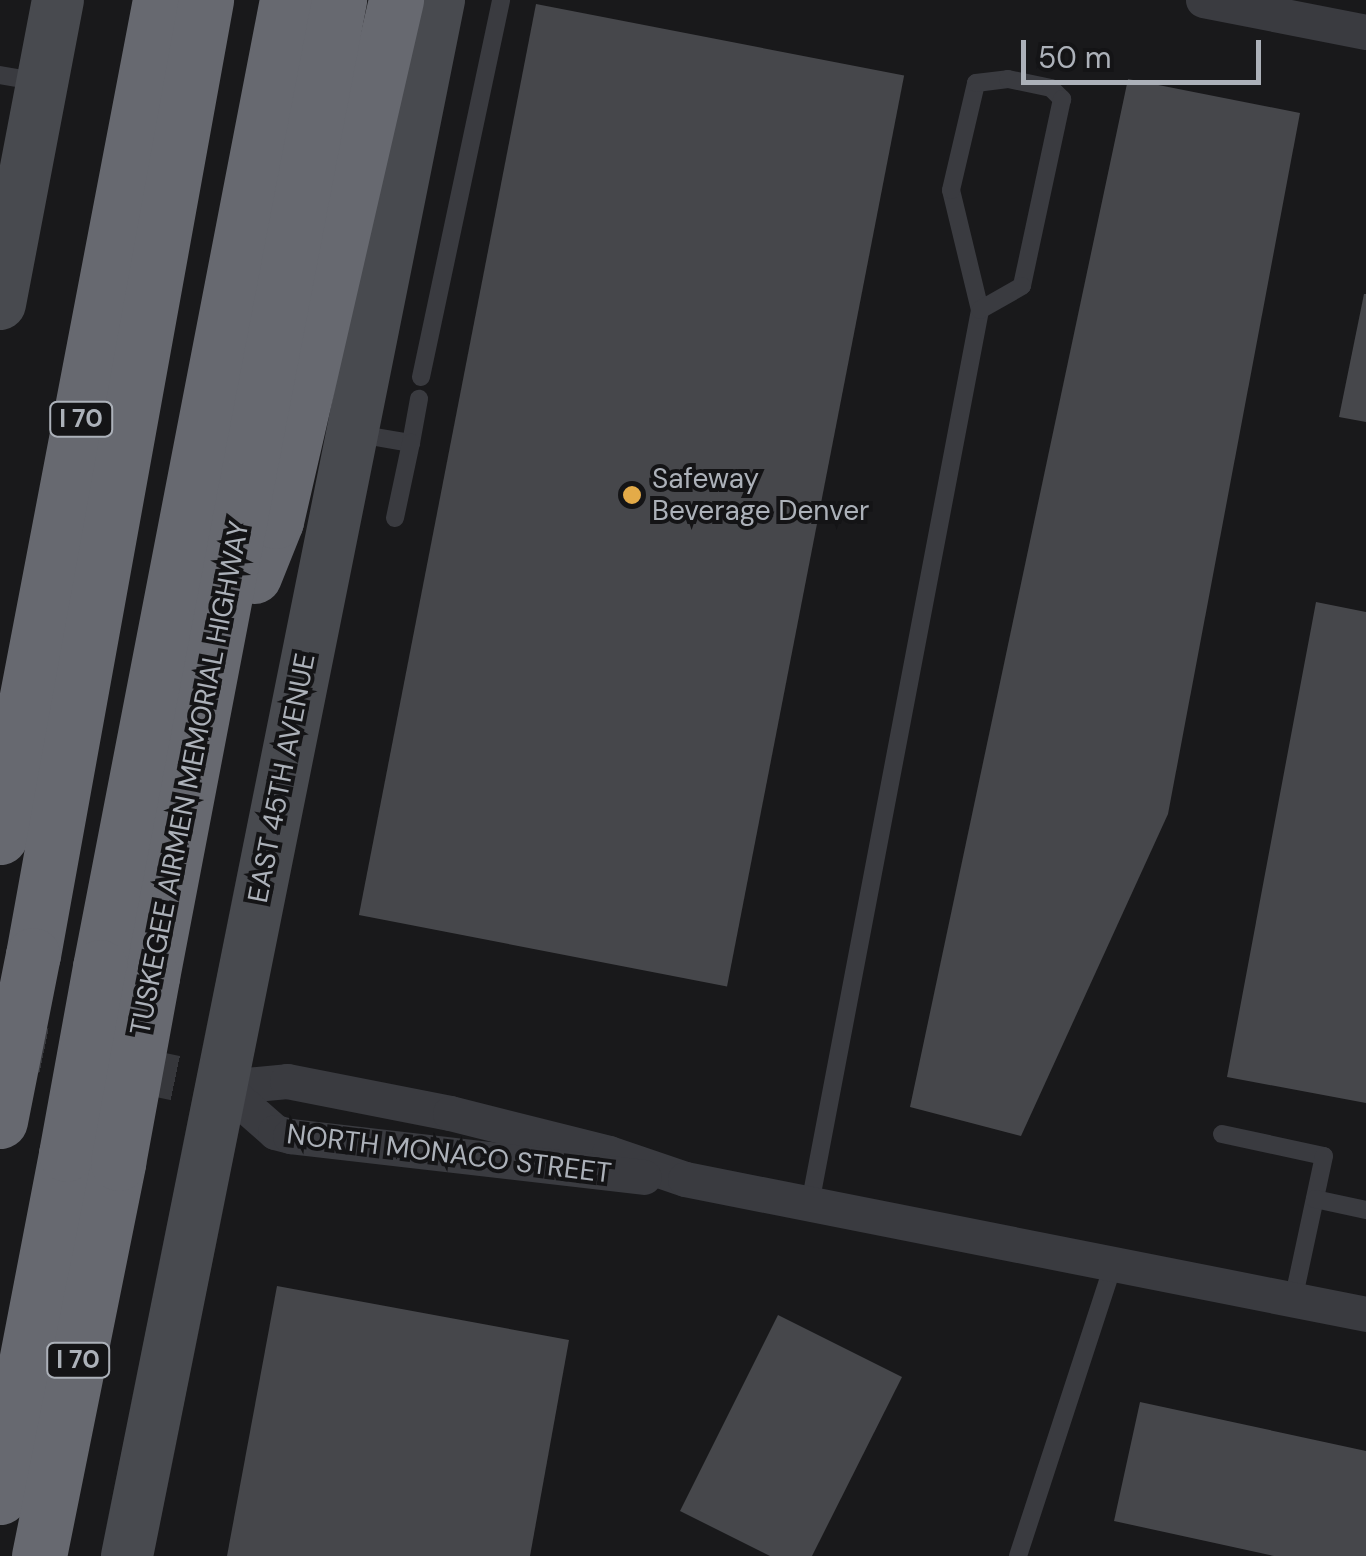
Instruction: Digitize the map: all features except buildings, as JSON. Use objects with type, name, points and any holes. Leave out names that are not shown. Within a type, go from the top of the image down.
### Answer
[{"type":"highway","name":"I 70","points":[[0,837],[160,0]]},
{"type":"highway","points":[[0,1121],[206,0]]},
{"type":"highway","points":[[126,972],[287,0]]},
{"type":"highway","name":"TUSKEGEE AIRMEN MEMORIAL HIGHWAY","points":[[39,1556],[92,1158],[126,972],[200,714],[339,0]]},
{"type":"highway","points":[[200,714],[276,521],[396,0]]},
{"type":"highway","points":[[0,1497],[92,1158]]},
{"type":"main road","points":[[0,304],[21,79],[58,0]]},
{"type":"main road","name":"EAST 45TH AVENUE","points":[[127,1556],[224,1087],[348,432],[439,0]]},
{"type":"street","points":[[1203,0],[1366,32]]},
{"type":"street","name":"NORTH MONACO STREET","points":[[224,1087],[287,1081],[450,1113],[609,1152],[685,1179],[1366,1314]]},
{"type":"street","name":"NORTH MONACO STREET","points":[[224,1087],[275,1132],[290,1136],[601,1175],[685,1179]]},
{"type":"lane","points":[[421,377],[500,0]]},
{"type":"lane","points":[[810,1204],[980,310],[951,190],[976,83],[1008,79],[1052,88],[1062,100],[1022,286],[980,310]]},
{"type":"lane","points":[[395,518],[419,399]]},
{"type":"lane","points":[[348,432],[410,442]]},
{"type":"lane","points":[[1222,1134],[1324,1156],[1293,1300]]},
{"type":"lane","points":[[1315,1199],[1366,1210]]},
{"type":"lane","points":[[1018,1556],[1113,1265]]},
{"type":"tunnel","points":[[0,1041],[187,1080]]},
{"type":"place","name":"Safeway Beverage Denver","points":[[632,495]]}]
